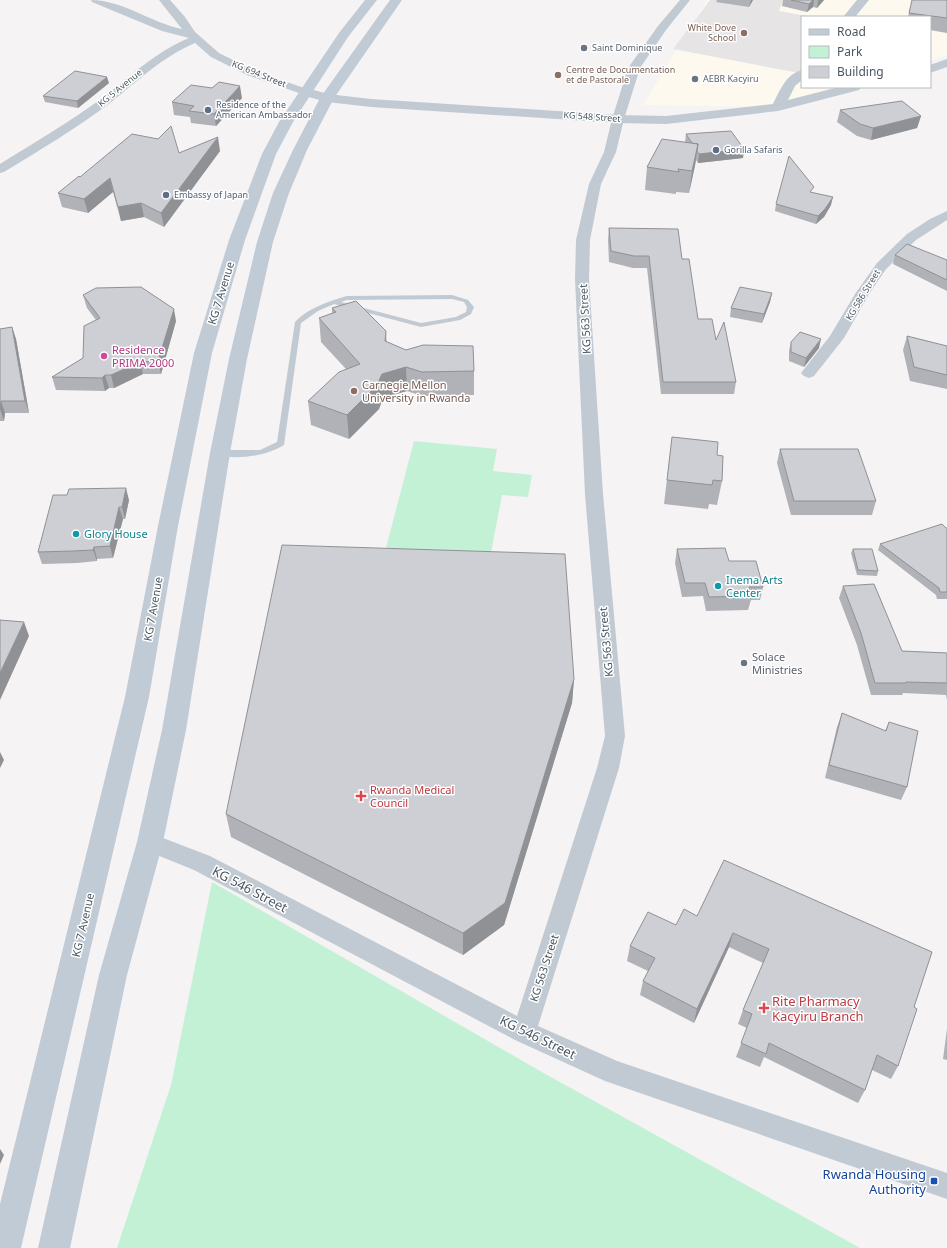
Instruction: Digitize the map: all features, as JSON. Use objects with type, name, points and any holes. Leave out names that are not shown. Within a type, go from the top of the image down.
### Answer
[{"type":"main road","name":"KG 7 Avenue","points":[[5,1248],[36,1126],[137,697],[168,526],[203,353],[237,240],[269,154],[286,122],[319,74],[342,36],[371,0]]},
{"type":"main road","points":[[54,1248],[114,975],[150,842],[174,730],[220,454],[238,358],[265,242],[281,193],[300,150],[327,98],[396,0]]},
{"type":"street","points":[[96,0],[166,29],[194,37]]},
{"type":"street","points":[[164,0],[181,19],[194,37]]},
{"type":"street","points":[[618,119],[634,68],[662,28],[685,0]]},
{"type":"street","points":[[850,16],[863,0]]},
{"type":"street","name":"KG 694 Street","points":[[194,37],[215,55],[242,69],[327,98]]},
{"type":"street","name":"KG 5 Avenue","points":[[0,169],[42,144],[105,101],[152,63],[177,46],[194,37]]},
{"type":"street","points":[[931,68],[947,63]]},
{"type":"street","points":[[778,107],[789,84],[801,75]]},
{"type":"street","name":"KG 548 Street","points":[[327,98],[392,104],[618,119],[666,120],[778,107],[850,88]]},
{"type":"street","name":"KG 563 Street","points":[[524,1032],[608,768],[614,736],[594,494],[582,279],[583,240],[595,184],[610,152],[618,119]]},
{"type":"street","name":"KG 586 Street","points":[[809,373],[844,327],[864,290],[877,271],[911,236],[947,214]]},
{"type":"street","name":"KG 546 Street","points":[[150,842],[202,863],[524,1032],[614,1072],[947,1186]]},
{"type":"lane","points":[[220,454],[262,453],[274,449],[281,443],[298,322],[306,315],[323,305],[333,302],[347,298],[452,297],[466,301],[471,307],[469,313],[458,319],[421,325],[333,302]]},
{"type":"shaded area","points":[[707,0],[947,0],[947,55],[931,61],[931,16],[801,16],[801,88],[847,88],[758,107],[643,105]]},
{"type":"shaded area","name":"White Dove School","points":[[710,0],[783,0],[779,11],[807,16],[801,16],[801,70],[799,73],[673,49]]},
{"type":"green space","points":[[414,441],[497,449],[493,471],[532,475],[528,497],[502,495],[490,558],[386,548]]},
{"type":"green space","points":[[212,882],[540,1071],[860,1248],[117,1248],[171,1085]]},
{"type":"building","points":[[791,0],[813,0],[809,4]]},
{"type":"building","points":[[912,0],[947,0],[947,18],[909,13]]},
{"type":"building","points":[[75,71],[107,77],[77,101],[43,96]]},
{"type":"building","points":[[219,82],[240,86],[214,114],[189,111],[194,106],[172,102],[191,85],[212,88]]},
{"type":"building","points":[[902,101],[921,116],[873,128],[860,124],[840,110]]},
{"type":"building","points":[[171,126],[179,153],[218,137],[161,213],[141,203],[118,207],[110,178],[84,199],[58,193],[79,176],[80,177],[132,134],[158,139]]},
{"type":"building","points":[[731,131],[744,149],[699,154],[697,151],[698,144],[692,143],[686,134]]},
{"type":"building","points":[[662,139],[698,144],[692,171],[678,169],[679,172],[647,167]]},
{"type":"building","points":[[789,156],[814,187],[810,192],[833,197],[818,216],[776,204]]},
{"type":"building","points":[[609,228],[678,229],[682,259],[689,259],[698,319],[712,319],[716,340],[724,322],[736,382],[663,382],[649,256],[634,256],[611,251]]},
{"type":"building","points":[[907,244],[947,260],[947,280],[895,255]]},
{"type":"building","points":[[141,287],[174,309],[158,361],[140,362],[111,375],[105,375],[102,378],[52,377],[83,358],[84,326],[100,318],[83,295],[96,288]]},
{"type":"building","points":[[740,287],[772,293],[764,314],[731,308]]},
{"type":"building","points":[[356,301],[386,331],[385,341],[406,350],[423,345],[473,346],[474,371],[422,372],[406,367],[382,374],[377,385],[347,415],[308,401],[339,372],[360,364],[319,318],[336,312],[332,308]]},
{"type":"building","points":[[12,327],[25,401],[1,401],[0,409],[0,329]]},
{"type":"building","points":[[800,332],[821,339],[806,358],[791,352],[791,342]]},
{"type":"building","points":[[907,336],[947,346],[947,375],[914,367]]},
{"type":"building","points":[[672,437],[718,442],[717,455],[723,456],[722,481],[713,480],[712,485],[667,480]]},
{"type":"building","points":[[780,449],[858,449],[876,501],[794,501]]},
{"type":"building","points":[[126,488],[122,507],[119,507],[110,546],[94,547],[93,550],[38,552],[53,495],[67,495],[69,489]]},
{"type":"building","points":[[942,524],[947,528],[947,592],[940,592],[939,588],[880,544]]},
{"type":"building","points":[[282,545],[565,554],[574,679],[505,903],[463,933],[226,814]]},
{"type":"building","points":[[725,548],[729,561],[756,561],[763,587],[749,587],[752,596],[709,597],[705,583],[685,583],[677,549]]},
{"type":"building","points":[[853,549],[872,549],[878,571],[858,570]]},
{"type":"building","points":[[874,584],[902,651],[947,653],[947,683],[875,683],[861,633],[843,586]]},
{"type":"building","points":[[0,620],[24,622],[0,673]]},
{"type":"building","points":[[842,713],[886,731],[889,722],[918,731],[907,787],[829,765]]},
{"type":"building","points":[[724,860],[932,952],[914,1007],[917,1009],[898,1066],[877,1055],[865,1090],[769,1043],[766,1054],[741,1043],[752,1014],[743,1010],[769,949],[733,933],[697,1009],[643,981],[655,958],[630,946],[648,912],[676,925],[684,909],[697,916]]},
{"type":"place","name":"White Dove School","points":[[744,33]]},
{"type":"place","name":"Saint Dominique","points":[[584,48]]},
{"type":"place","name":"Centre de Documentation et de Pastorale","points":[[558,75]]},
{"type":"place","name":"AEBR Kacyiru","points":[[695,79]]},
{"type":"place","name":"Residence of the American Ambassador","points":[[208,110]]},
{"type":"place","name":"Gorilla Safaris","points":[[716,150]]},
{"type":"place","name":"Embassy of Japan","points":[[166,195]]},
{"type":"place","name":"Residence PRIMA 2000","points":[[104,356]]},
{"type":"place","name":"Carnegie Mellon University in Rwanda","points":[[354,391]]},
{"type":"place","name":"Glory House","points":[[76,534]]},
{"type":"place","name":"Inema Arts Center","points":[[718,586]]},
{"type":"place","name":"Solace Ministries","points":[[744,663]]},
{"type":"place","name":"Rwanda Medical Council","points":[[361,796]]},
{"type":"place","name":"Rite Pharmacy Kacyiru Branch","points":[[764,1008]]},
{"type":"place","name":"Rwanda Housing Authority","points":[[934,1181]]}]
